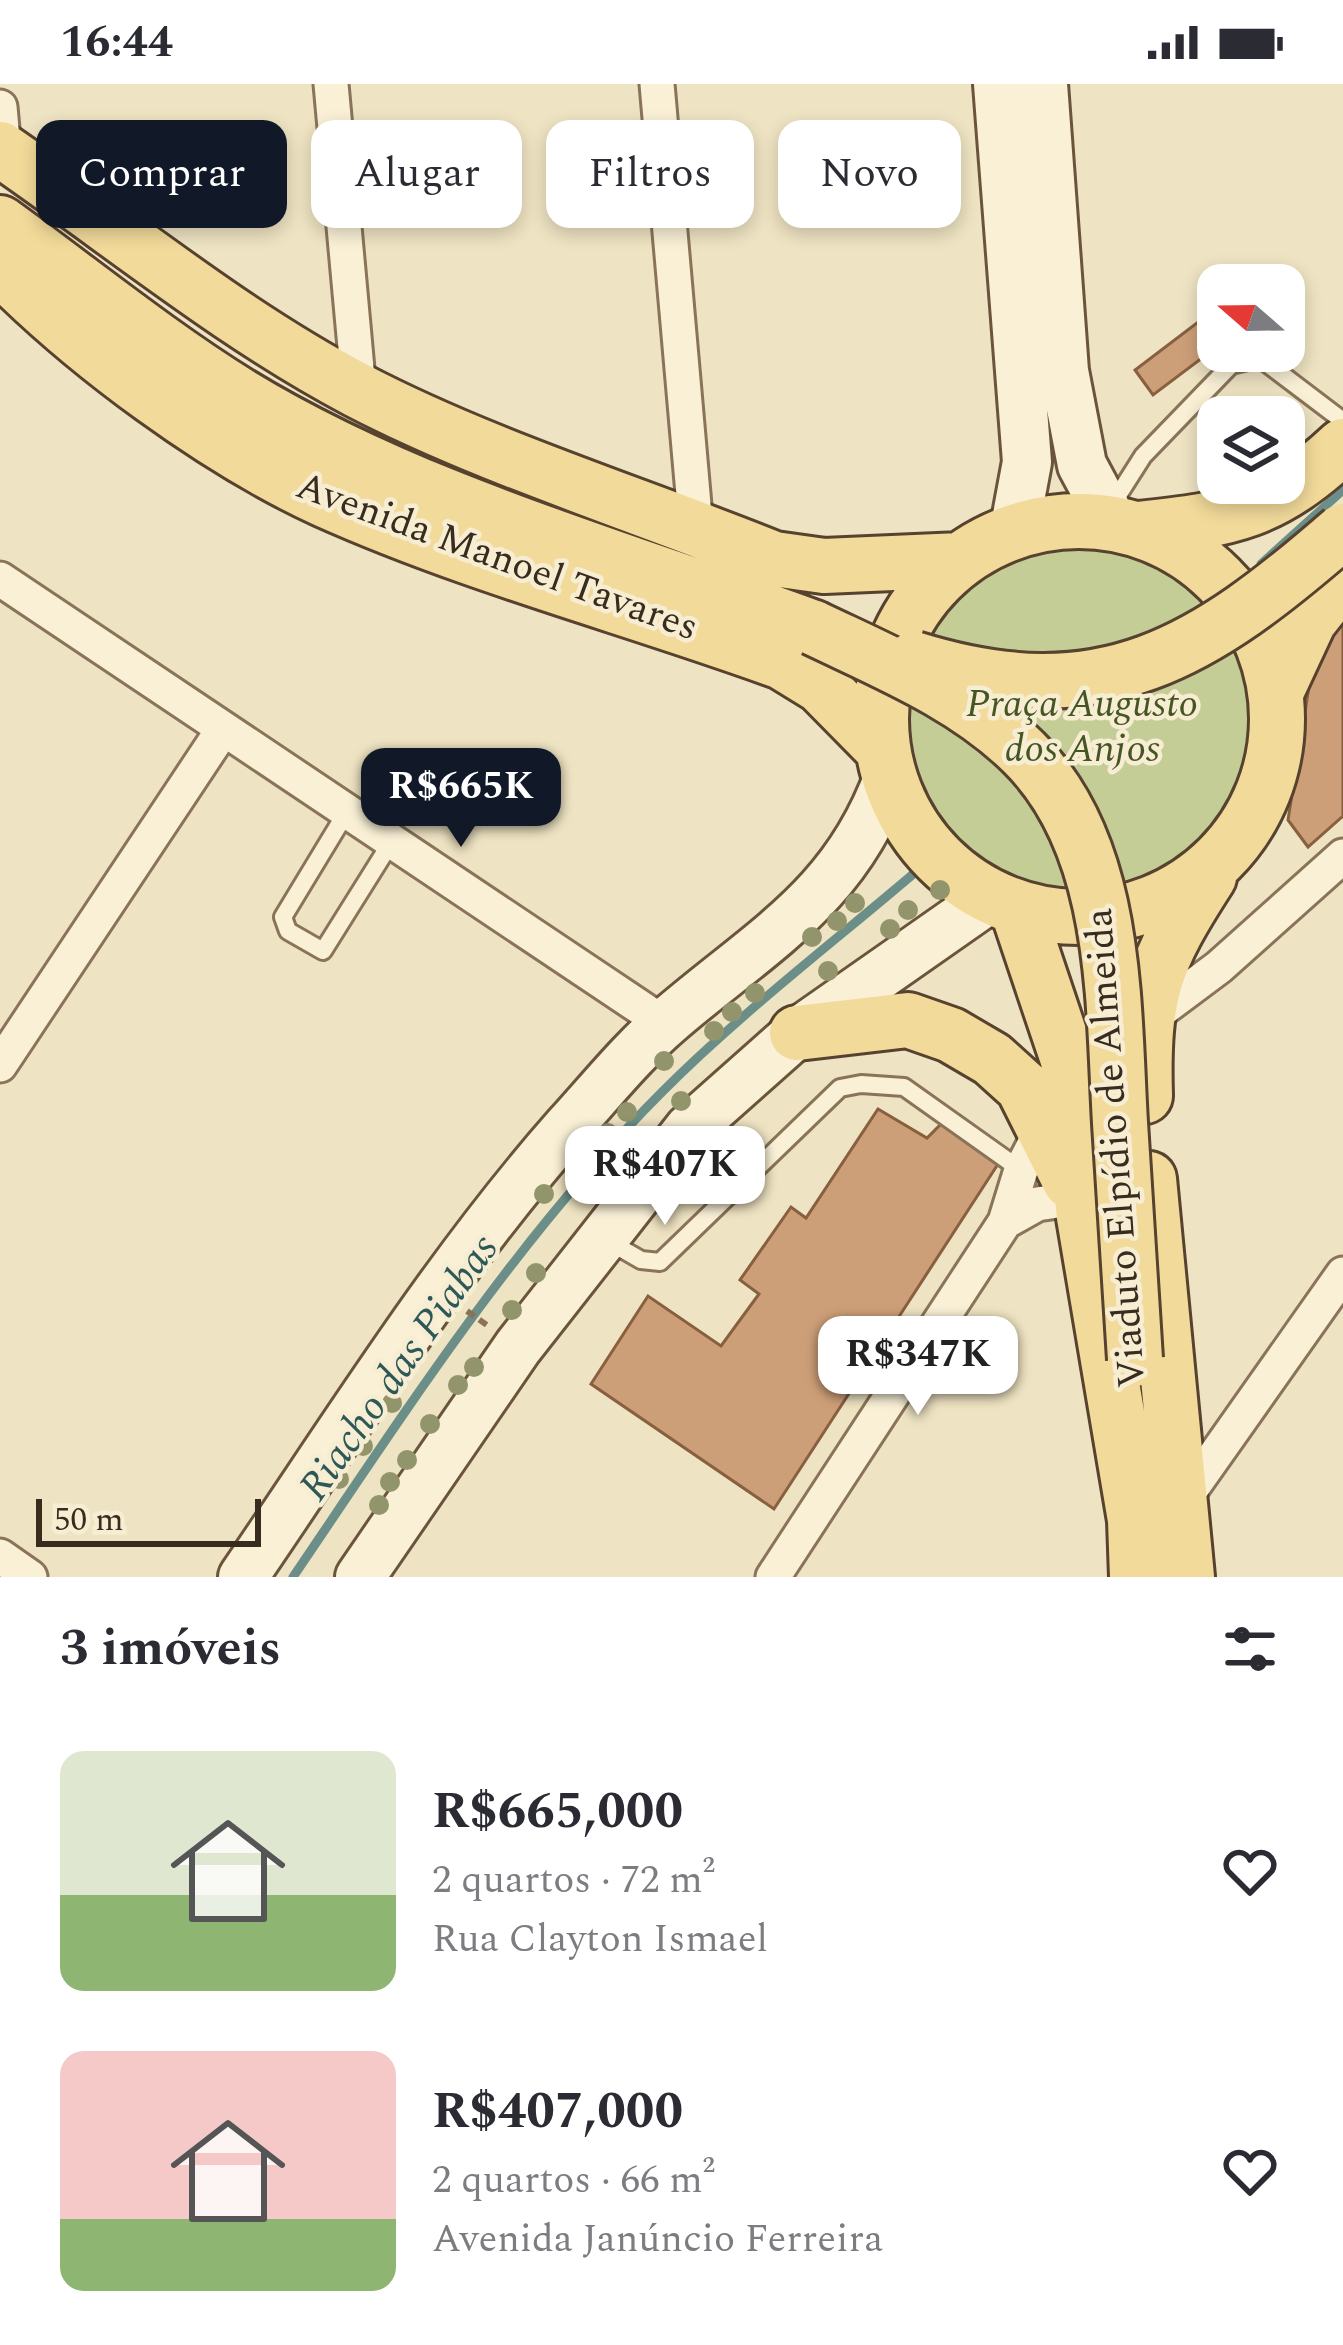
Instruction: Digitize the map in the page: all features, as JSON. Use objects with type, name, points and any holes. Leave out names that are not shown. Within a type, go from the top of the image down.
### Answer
[{"type":"main road","points":[[998,84],[1027,462],[1014,532]]},
{"type":"main road","points":[[1043,84],[1064,370],[1082,465],[1119,521],[1180,548],[1228,588],[1265,650],[1276,692],[1275,751],[1257,806],[1173,934],[1142,1024],[1157,1513],[1137,1577]]},
{"type":"main road","points":[[1,136],[237,316],[359,391],[696,528],[803,566],[961,560]]},
{"type":"main road","name":"Viaduto Elpídio de Almeida","points":[[0,223],[221,382],[278,416],[427,486],[814,628],[973,674],[1062,679],[1133,670],[1171,657],[1232,623],[1343,531]]},
{"type":"main road","name":"Avenida Manoel Tavares","points":[[0,266],[110,365],[280,476],[417,536],[782,662],[821,686],[886,762]]},
{"type":"main road","points":[[243,1577],[478,1239],[567,1129],[664,1024],[786,926],[839,874],[870,829],[886,762],[887,663],[926,595],[961,560],[1014,532],[1076,520],[1222,521],[1251,512],[1343,446]]},
{"type":"main road","points":[[1276,692],[1309,621],[1343,578]]},
{"type":"main road","name":"Viaduto Elpídio de Almeida","points":[[814,628],[920,678],[991,725],[1026,754],[1078,829],[1107,955],[1135,1359],[1157,1513]]},
{"type":"main road","points":[[886,762],[915,831],[936,857],[1004,903],[1059,917],[1102,917],[1147,906],[1189,885],[1224,855]]},
{"type":"main road","points":[[360,1577],[518,1347],[689,1129],[797,1033],[1004,903]]},
{"type":"main road","points":[[1004,903],[1068,1060],[1082,1204],[1157,1513],[1187,1577]]},
{"type":"main road","points":[[797,1033],[908,1020],[951,1035],[992,1059],[1023,1087],[1032,1149],[1082,1204]]},
{"type":"street","points":[[331,84],[359,391]]},
{"type":"street","points":[[657,84],[696,528]]},
{"type":"street","points":[[0,579],[664,1024]]},
{"type":"street","points":[[0,1064],[222,731]]},
{"type":"street","points":[[1142,1024],[1219,967],[1343,856]]},
{"type":"street","points":[[773,1577],[1005,1222],[1032,1149]]},
{"type":"street","points":[[1005,1222],[1037,1204],[1082,1204]]},
{"type":"street","points":[[1157,1513],[1343,1274]]},
{"type":"street","points":[[1309,1322],[1343,1325]]},
{"type":"street","points":[[0,1556],[30,1577]]},
{"type":"lane","points":[[1119,521],[1143,456],[1231,364],[1261,358],[1343,421]]},
{"type":"lane","points":[[346,813],[284,917],[288,931],[323,951],[389,844]]},
{"type":"lane","points":[[603,1238],[641,1260],[660,1262],[840,1088],[860,1084],[904,1088],[1032,1149]]},
{"type":"path","points":[[461,1306],[493,1330]]},
{"type":"green space","name":"Praça Augusto dos Anjos","points":[[1082,547],[1151,561],[1209,600],[1248,658],[1262,727],[1248,796],[1209,854],[1151,893],[1082,907],[1013,893],[955,854],[916,796],[902,727],[916,658],[955,600],[1013,561]]},
{"type":"building","points":[[1197,323],[1197,362],[1153,395],[1135,370]]},
{"type":"building","points":[[1343,605],[1343,816],[1308,847],[1288,820],[1318,629]]},
{"type":"building","points":[[878,1109],[927,1138],[947,1118],[1002,1158],[774,1509],[591,1384],[648,1296],[721,1346],[759,1294],[740,1280],[791,1207],[806,1218]]},
{"type":"waterway","name":"Riacho das Piabas","points":[[1261,564],[1343,490]]},
{"type":"waterway","name":"Riacho das Piabas","points":[[293,1577],[466,1325],[610,1147],[728,1030],[932,858]]}]
